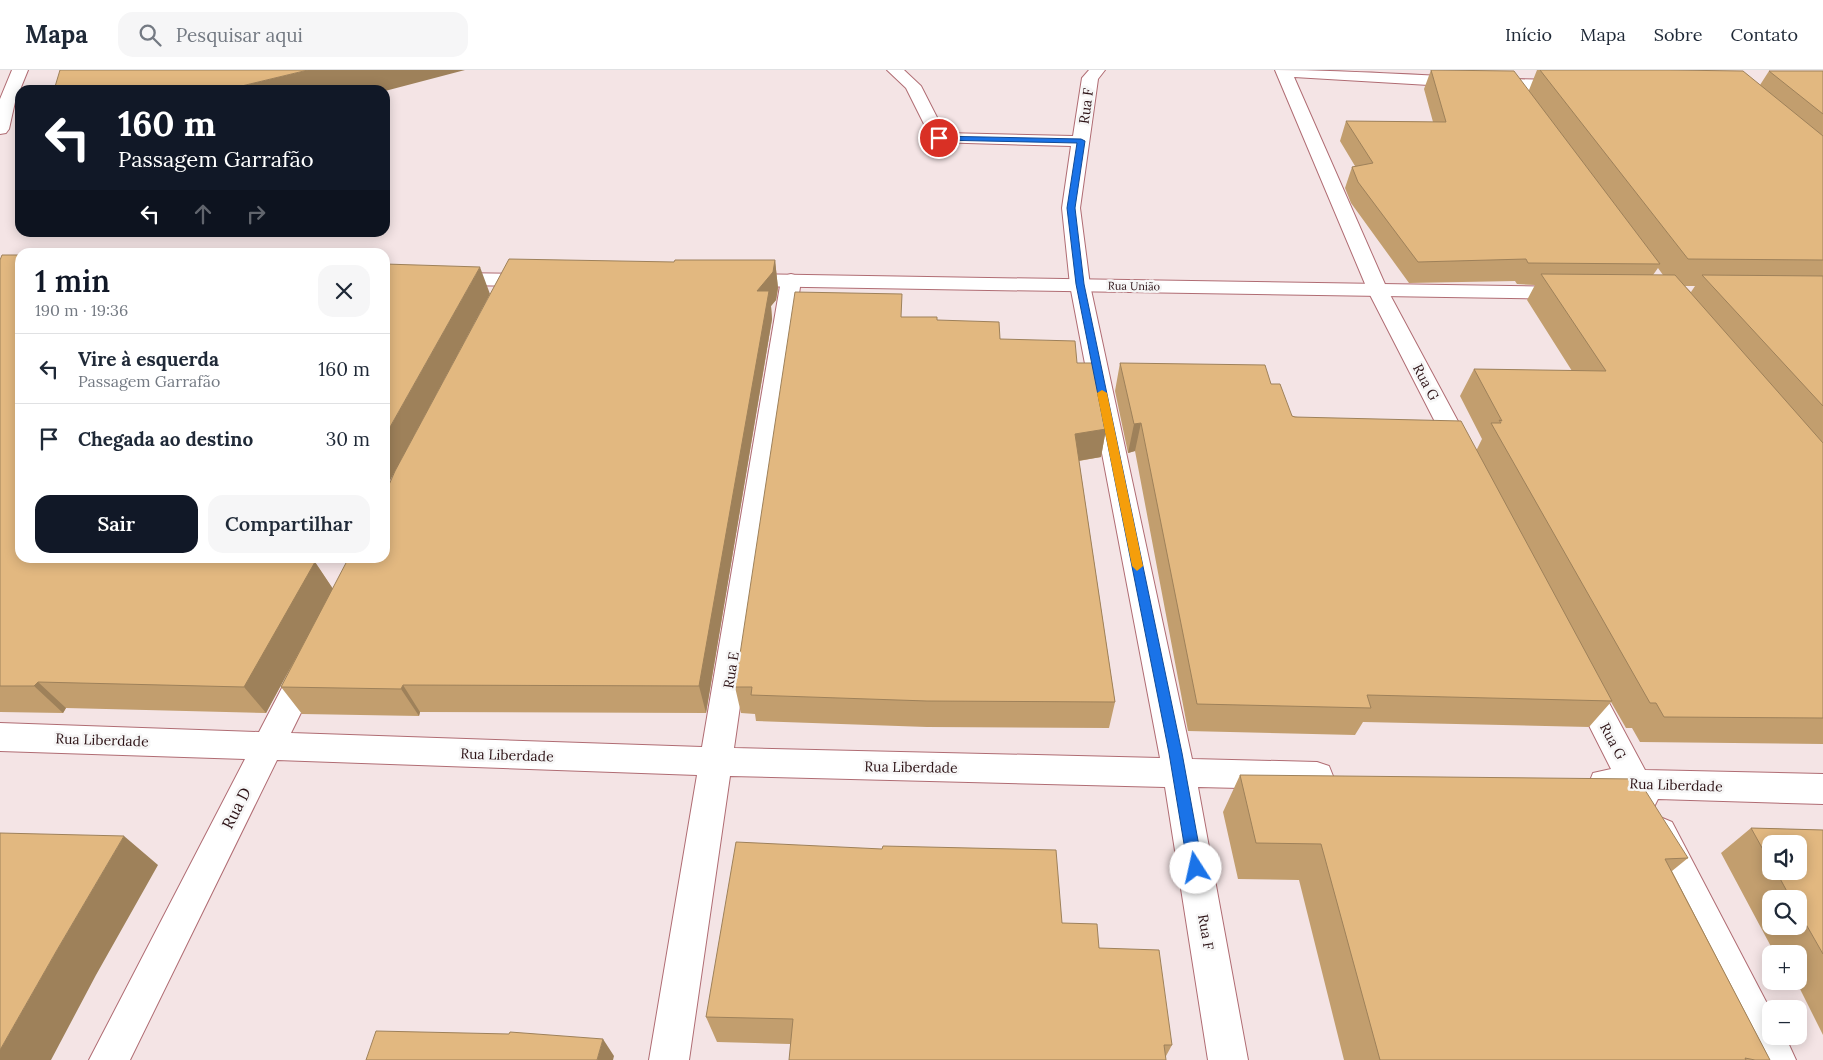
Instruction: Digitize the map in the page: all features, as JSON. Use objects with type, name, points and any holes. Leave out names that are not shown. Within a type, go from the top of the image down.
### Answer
[{"type":"street","points":[[0,129],[7,102],[20,70]]},
{"type":"street","points":[[895,70],[913,86],[939,138],[1081,141]]},
{"type":"street","name":"Rua F","points":[[1096,70],[1090,78],[1071,208],[1080,284],[1179,773],[1228,1060]]},
{"type":"street","points":[[1283,71],[1513,85],[1583,86]]},
{"type":"street","name":"Rua G","points":[[1283,71],[1378,291],[1475,476]]},
{"type":"street","points":[[390,278],[558,280]]},
{"type":"street","points":[[496,305],[510,280]]},
{"type":"street","name":"Rua União","points":[[723,280],[1586,293]]},
{"type":"street","name":"Rua E","points":[[669,1060],[791,280]]},
{"type":"street","name":"Rua D","points":[[108,1060],[320,643]]},
{"type":"street","name":"Rua G","points":[[1571,661],[1636,784],[1776,1060]]},
{"type":"street","name":"Rua Liberdade","points":[[0,737],[717,762],[1348,777]]},
{"type":"street","name":"Rua Liberdade","points":[[1576,783],[1823,789]]},
{"type":"building","points":[[60,70],[308,70],[246,85],[56,85]]},
{"type":"building","points":[[1431,70],[1514,71],[1660,264],[1528,263],[1526,259],[1418,262],[1358,182],[1352,167],[1373,163],[1346,121],[1446,122]]},
{"type":"building","points":[[1540,70],[1743,71],[1823,136],[1823,260],[1688,259]]},
{"type":"building","points":[[1769,71],[1823,71],[1823,114]]},
{"type":"building","points":[[2,255],[15,255],[15,563],[314,563],[244,687],[38,682],[34,686],[0,686],[0,260]]},
{"type":"building","points":[[509,259],[674,262],[675,260],[775,260],[773,272],[757,291],[769,291],[699,686],[403,685],[401,689],[281,687],[346,563],[390,563],[390,482]]},
{"type":"building","points":[[390,264],[480,267],[390,427]]},
{"type":"building","points":[[1541,274],[1675,275],[1823,443],[1823,718],[1664,717],[1656,703],[1650,703],[1491,423],[1501,423],[1499,420],[1502,421],[1474,369],[1606,371]]},
{"type":"building","points":[[1702,275],[1823,276],[1823,406]]},
{"type":"building","points":[[795,292],[902,294],[901,317],[937,317],[937,320],[999,322],[1000,339],[1075,341],[1077,363],[1093,363],[1106,429],[1075,434],[1115,702],[927,701],[751,695],[752,687],[735,687]]},
{"type":"building","points":[[1120,363],[1265,365],[1271,384],[1280,384],[1292,416],[1295,417],[1461,421],[1612,701],[1367,695],[1371,708],[1197,704],[1141,423],[1134,424]]},
{"type":"building","points":[[1240,775],[1638,779],[1688,858],[1665,859],[1770,1060],[1745,1058],[1746,1060],[1380,1060],[1321,844],[1256,843]]},
{"type":"building","points":[[1751,828],[1823,830],[1823,954],[1807,926],[1807,890],[1786,890],[1781,880],[1807,880],[1807,835],[1762,835],[1762,848]]},
{"type":"building","points":[[0,833],[124,836],[0,1050]]},
{"type":"building","points":[[736,842],[882,849],[883,846],[1056,850],[1062,923],[1097,924],[1099,948],[1159,950],[1172,1045],[1164,1045],[1166,1060],[789,1060],[793,1019],[706,1017]]},
{"type":"building","points":[[376,1031],[509,1034],[510,1032],[603,1039],[597,1060],[366,1060]]},
{"type":"slow traffic","points":[[1102,393],[1137,566]]},
{"type":"route","points":[[939,138],[1081,141],[1071,208],[1080,284],[1176,753],[1196,868]]}]
